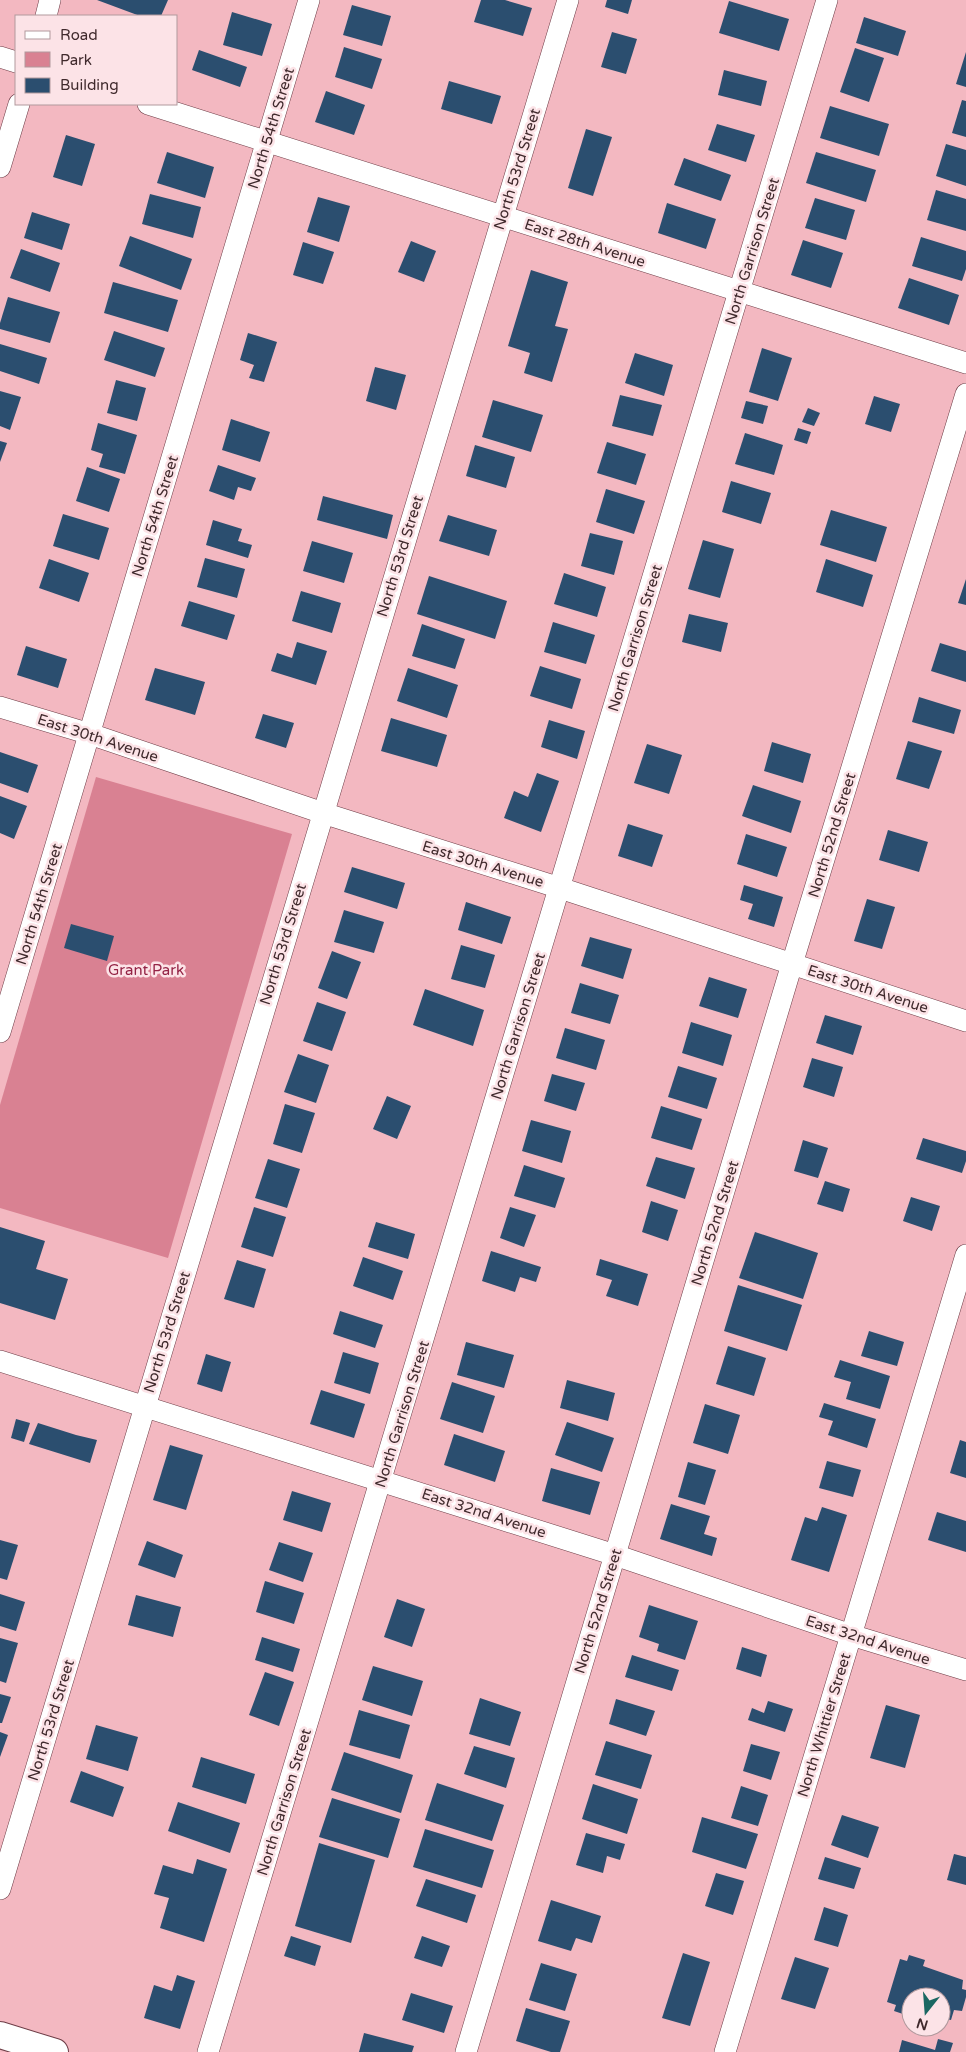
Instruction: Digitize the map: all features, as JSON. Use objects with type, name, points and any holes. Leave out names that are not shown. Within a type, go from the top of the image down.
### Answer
[{"type":"main road","points":[[0,2035],[55,2052]]},
{"type":"street","points":[[46,15],[50,0]]},
{"type":"street","name":"North 54th Street","points":[[0,1032],[309,0]]},
{"type":"street","name":"North 53rd Street","points":[[0,1889],[568,0]]},
{"type":"street","name":"North Garrison Street","points":[[208,2052],[382,1481],[827,0]]},
{"type":"street","points":[[0,57],[15,62]]},
{"type":"street","points":[[0,167],[19,105]]},
{"type":"street","name":"East 28th Avenue","points":[[151,105],[966,363]]},
{"type":"street","name":"North 52nd Street","points":[[466,2052],[792,964],[966,394]]},
{"type":"street","name":"East 30th Avenue","points":[[0,707],[90,734],[323,813],[560,888],[966,1021]]},
{"type":"street","name":"North Whittier Street","points":[[725,2052],[966,1255]]},
{"type":"street","name":"East 32nd Avenue","points":[[0,1361],[615,1555],[851,1635],[966,1670]]},
{"type":"green space","name":"Grant Park","points":[[96,777],[292,834],[168,1258],[0,1208],[0,1105]]},
{"type":"building","points":[[97,0],[168,0],[161,15],[137,15]]},
{"type":"building","points":[[481,0],[505,0],[532,8],[523,36],[474,22]]},
{"type":"building","points":[[607,0],[632,0],[628,14],[605,7]]},
{"type":"building","points":[[729,1],[789,19],[779,51],[719,33]]},
{"type":"building","points":[[352,5],[391,16],[382,46],[343,35]]},
{"type":"building","points":[[232,12],[272,24],[262,56],[223,45]]},
{"type":"building","points":[[864,17],[906,31],[898,56],[856,43]]},
{"type":"building","points":[[612,32],[637,39],[626,74],[601,67]]},
{"type":"building","points":[[344,47],[382,59],[372,89],[335,77]]},
{"type":"building","points":[[855,48],[884,58],[869,102],[840,92]]},
{"type":"building","points":[[199,50],[247,67],[240,87],[192,70]]},
{"type":"building","points":[[966,52],[966,87],[956,84]]},
{"type":"building","points":[[724,70],[767,81],[761,106],[718,95]]},
{"type":"building","points":[[449,81],[501,96],[492,124],[441,109]]},
{"type":"building","points":[[326,91],[365,105],[354,135],[315,122]]},
{"type":"building","points":[[962,100],[966,101],[966,137],[952,133]]},
{"type":"building","points":[[830,106],[889,124],[879,156],[820,138]]},
{"type":"building","points":[[717,124],[755,135],[746,162],[708,150]]},
{"type":"building","points":[[586,129],[612,137],[593,196],[568,188]]},
{"type":"building","points":[[66,135],[95,144],[82,186],[53,177]]},
{"type":"building","points":[[946,144],[966,150],[966,186],[936,176]]},
{"type":"building","points":[[167,152],[214,167],[205,198],[157,183]]},
{"type":"building","points":[[816,152],[876,170],[866,202],[806,183]]},
{"type":"building","points":[[684,158],[731,175],[721,201],[674,185]]},
{"type":"building","points":[[936,190],[966,199],[966,231],[927,220]]},
{"type":"building","points":[[150,194],[201,207],[193,238],[142,224]]},
{"type":"building","points":[[318,197],[350,206],[339,242],[307,232]]},
{"type":"building","points":[[815,198],[855,210],[846,240],[805,228]]},
{"type":"building","points":[[667,203],[716,219],[706,249],[658,233]]},
{"type":"building","points":[[32,212],[70,224],[62,250],[24,238]]},
{"type":"building","points":[[130,236],[192,259],[181,290],[119,266]]},
{"type":"building","points":[[921,237],[966,251],[966,269],[962,281],[912,266]]},
{"type":"building","points":[[803,240],[843,253],[831,288],[791,275]]},
{"type":"building","points":[[411,241],[436,251],[424,282],[398,272]]},
{"type":"building","points":[[303,242],[334,252],[323,284],[293,275]]},
{"type":"building","points":[[21,249],[60,263],[50,292],[10,278]]},
{"type":"building","points":[[531,270],[568,282],[555,326],[568,329],[552,382],[524,373],[530,353],[508,346]]},
{"type":"building","points":[[909,278],[959,295],[949,325],[898,308]]},
{"type":"building","points":[[113,282],[178,300],[168,332],[104,313]]},
{"type":"building","points":[[8,297],[60,312],[50,343],[0,329]]},
{"type":"building","points":[[114,331],[165,348],[155,377],[104,360]]},
{"type":"building","points":[[248,333],[277,342],[264,382],[249,378],[254,365],[240,360]]},
{"type":"building","points":[[0,344],[47,358],[39,384],[0,371]]},
{"type":"building","points":[[762,348],[792,358],[778,401],[749,392]]},
{"type":"building","points":[[635,353],[673,365],[664,396],[625,383]]},
{"type":"building","points":[[375,367],[406,375],[396,410],[366,401]]},
{"type":"building","points":[[116,380],[146,388],[137,421],[107,413]]},
{"type":"building","points":[[0,391],[21,397],[10,430],[0,426]]},
{"type":"building","points":[[620,395],[662,405],[653,436],[612,426]]},
{"type":"building","points":[[874,396],[900,404],[891,432],[865,424]]},
{"type":"building","points":[[493,400],[543,415],[531,452],[482,437]]},
{"type":"building","points":[[746,401],[768,406],[763,424],[741,418]]},
{"type":"building","points":[[808,408],[820,413],[814,426],[802,422]]},
{"type":"building","points":[[231,419],[270,432],[260,462],[222,450]]},
{"type":"building","points":[[98,423],[137,435],[125,474],[99,467],[103,454],[91,450]]},
{"type":"building","points":[[798,428],[811,432],[807,444],[794,440]]},
{"type":"building","points":[[745,433],[783,445],[774,475],[735,464]]},
{"type":"building","points":[[0,441],[7,443],[0,462]]},
{"type":"building","points":[[607,442],[646,454],[636,485],[597,473]]},
{"type":"building","points":[[475,445],[515,457],[506,488],[466,476]]},
{"type":"building","points":[[218,465],[256,478],[251,491],[238,487],[234,500],[209,491]]},
{"type":"building","points":[[87,467],[120,479],[109,512],[76,501]]},
{"type":"building","points":[[731,481],[771,493],[761,524],[722,512]]},
{"type":"building","points":[[606,489],[645,501],[634,534],[596,522]]},
{"type":"building","points":[[323,496],[393,515],[387,539],[317,520]]},
{"type":"building","points":[[831,510],[887,527],[876,562],[820,545]]},
{"type":"building","points":[[63,514],[109,528],[99,560],[53,546]]},
{"type":"building","points":[[448,515],[497,530],[489,556],[439,541]]},
{"type":"building","points":[[213,520],[242,529],[238,541],[252,545],[248,558],[206,545]]},
{"type":"building","points":[[590,533],[623,541],[614,575],[581,566]]},
{"type":"building","points":[[703,540],[734,549],[720,598],[688,589]]},
{"type":"building","points":[[312,541],[353,553],[344,583],[303,571]]},
{"type":"building","points":[[205,558],[245,569],[237,598],[197,587]]},
{"type":"building","points":[[49,559],[89,573],[79,602],[39,588]]},
{"type":"building","points":[[826,559],[873,575],[863,607],[816,592]]},
{"type":"building","points":[[564,573],[606,587],[597,617],[554,604]]},
{"type":"building","points":[[429,576],[507,601],[495,639],[417,614]]},
{"type":"building","points":[[966,579],[966,605],[958,603]]},
{"type":"building","points":[[301,591],[341,603],[332,633],[292,621]]},
{"type":"building","points":[[189,601],[235,615],[227,640],[181,626]]},
{"type":"building","points":[[689,614],[728,623],[721,652],[682,642]]},
{"type":"building","points":[[553,622],[595,635],[586,664],[544,652]]},
{"type":"building","points":[[422,624],[465,639],[455,669],[412,656]]},
{"type":"building","points":[[297,642],[327,651],[316,685],[271,671],[277,653],[292,658]]},
{"type":"building","points":[[940,643],[966,651],[966,682],[931,671]]},
{"type":"building","points":[[26,646],[67,659],[58,688],[17,675]]},
{"type":"building","points":[[540,666],[581,679],[572,709],[530,696]]},
{"type":"building","points":[[155,668],[205,682],[195,715],[145,700]]},
{"type":"building","points":[[408,668],[458,685],[447,718],[397,701]]},
{"type":"building","points":[[919,697],[961,710],[954,734],[912,722]]},
{"type":"building","points":[[263,714],[294,723],[286,748],[255,738]]},
{"type":"building","points":[[391,718],[447,735],[437,767],[381,751]]},
{"type":"building","points":[[549,720],[585,731],[577,759],[541,747]]},
{"type":"building","points":[[908,741],[942,751],[929,789],[896,779]]},
{"type":"building","points":[[772,742],[811,754],[803,783],[764,771]]},
{"type":"building","points":[[647,744],[682,755],[669,794],[634,783]]},
{"type":"building","points":[[0,752],[38,765],[28,793],[0,783]]},
{"type":"building","points":[[537,773],[559,781],[541,832],[504,818],[514,791],[528,797]]},
{"type":"building","points":[[753,785],[801,801],[791,833],[742,816]]},
{"type":"building","points":[[0,796],[27,806],[14,839],[0,833]]},
{"type":"building","points":[[628,824],[663,835],[652,867],[618,856]]},
{"type":"building","points":[[888,830],[928,842],[919,872],[879,860]]},
{"type":"building","points":[[746,834],[787,847],[777,877],[737,864]]},
{"type":"building","points":[[352,867],[405,883],[397,909],[344,892]]},
{"type":"building","points":[[744,885],[783,897],[774,927],[748,919],[753,904],[740,900]]},
{"type":"building","points":[[867,899],[895,907],[882,949],[854,941]]},
{"type":"building","points":[[466,902],[511,917],[502,944],[458,930]]},
{"type":"building","points":[[344,910],[384,922],[374,953],[334,942]]},
{"type":"building","points":[[71,924],[114,936],[107,961],[64,948]]},
{"type":"building","points":[[590,937],[632,949],[623,979],[581,966]]},
{"type":"building","points":[[461,945],[495,955],[485,988],[451,979]]},
{"type":"building","points":[[332,951],[361,962],[347,999],[318,988]]},
{"type":"building","points":[[709,977],[747,989],[738,1018],[699,1006]]},
{"type":"building","points":[[580,983],[619,995],[610,1024],[571,1013]]},
{"type":"building","points":[[425,989],[484,1010],[473,1046],[413,1025]]},
{"type":"building","points":[[317,1002],[346,1012],[332,1051],[303,1041]]},
{"type":"building","points":[[825,1015],[862,1026],[853,1055],[816,1043]]},
{"type":"building","points":[[691,1022],[732,1035],[723,1066],[682,1053]]},
{"type":"building","points":[[565,1028],[605,1040],[596,1070],[556,1058]]},
{"type":"building","points":[[298,1054],[329,1065],[316,1103],[284,1092]]},
{"type":"building","points":[[812,1058],[843,1067],[834,1097],[803,1087]]},
{"type":"building","points":[[678,1066],[717,1078],[707,1109],[668,1097]]},
{"type":"building","points":[[552,1074],[585,1083],[576,1111],[544,1101]]},
{"type":"building","points":[[387,1096],[411,1106],[397,1139],[373,1129]]},
{"type":"building","points":[[285,1104],[315,1113],[302,1153],[273,1144]]},
{"type":"building","points":[[661,1106],[702,1119],[692,1150],[651,1138]]},
{"type":"building","points":[[531,1120],[571,1131],[562,1163],[522,1151]]},
{"type":"building","points":[[923,1138],[966,1151],[966,1161],[962,1173],[916,1159]]},
{"type":"building","points":[[803,1140],[828,1148],[818,1178],[794,1171]]},
{"type":"building","points":[[656,1157],[695,1168],[685,1199],[646,1186]]},
{"type":"building","points":[[268,1159],[300,1169],[287,1208],[255,1198]]},
{"type":"building","points":[[524,1165],[565,1178],[555,1208],[514,1196]]},
{"type":"building","points":[[825,1181],[850,1189],[843,1212],[817,1204]]},
{"type":"building","points":[[911,1197],[940,1206],[932,1231],[903,1221]]},
{"type":"building","points":[[651,1201],[678,1210],[668,1241],[642,1232]]},
{"type":"building","points":[[254,1207],[286,1217],[273,1257],[241,1247]]},
{"type":"building","points":[[510,1207],[536,1215],[524,1247],[500,1238]]},
{"type":"building","points":[[376,1222],[415,1234],[408,1259],[368,1247]]},
{"type":"building","points":[[0,1227],[45,1241],[36,1269],[68,1279],[55,1320],[0,1303]]},
{"type":"building","points":[[755,1232],[818,1253],[803,1299],[739,1278]]},
{"type":"building","points":[[491,1251],[541,1267],[536,1282],[520,1277],[515,1292],[482,1281]]},
{"type":"building","points":[[363,1257],[403,1271],[393,1300],[353,1286]]},
{"type":"building","points":[[600,1259],[648,1274],[638,1306],[606,1296],[612,1280],[596,1275]]},
{"type":"building","points":[[237,1260],[266,1269],[254,1308],[224,1299]]},
{"type":"building","points":[[738,1285],[802,1305],[787,1351],[724,1331]]},
{"type":"building","points":[[340,1311],[383,1325],[375,1348],[333,1334]]},
{"type":"building","points":[[869,1331],[904,1342],[897,1366],[861,1356]]},
{"type":"building","points":[[466,1342],[514,1355],[504,1388],[457,1375]]},
{"type":"building","points":[[728,1346],[766,1358],[754,1396],[716,1384]]},
{"type":"building","points":[[343,1352],[379,1363],[370,1394],[334,1383]]},
{"type":"building","points":[[206,1354],[231,1362],[222,1392],[197,1384]]},
{"type":"building","points":[[840,1360],[890,1376],[880,1409],[846,1399],[851,1382],[834,1377]]},
{"type":"building","points":[[567,1380],[615,1393],[608,1421],[560,1408]]},
{"type":"building","points":[[452,1382],[495,1396],[483,1433],[440,1419]]},
{"type":"building","points":[[321,1390],[365,1404],[354,1438],[310,1424]]},
{"type":"building","points":[[824,1403],[876,1419],[867,1448],[828,1435],[833,1421],[819,1417]]},
{"type":"building","points":[[705,1404],[740,1415],[728,1454],[693,1443]]},
{"type":"building","points":[[16,1419],[30,1423],[24,1442],[11,1438]]},
{"type":"building","points":[[567,1422],[614,1438],[602,1472],[555,1455]]},
{"type":"building","points":[[38,1423],[97,1440],[90,1463],[29,1444]]},
{"type":"building","points":[[454,1434],[505,1451],[495,1482],[444,1465]]},
{"type":"building","points":[[960,1440],[966,1442],[966,1478],[950,1473]]},
{"type":"building","points":[[170,1445],[203,1455],[186,1510],[153,1500]]},
{"type":"building","points":[[827,1461],[861,1470],[853,1497],[819,1488]]},
{"type":"building","points":[[688,1462],[716,1470],[705,1505],[678,1497]]},
{"type":"building","points":[[551,1468],[600,1482],[590,1515],[542,1501]]},
{"type":"building","points":[[292,1491],[331,1503],[322,1532],[283,1520]]},
{"type":"building","points":[[671,1504],[710,1516],[704,1534],[717,1538],[712,1556],[660,1539]]},
{"type":"building","points":[[822,1507],[847,1515],[829,1572],[791,1560],[805,1517],[817,1521]]},
{"type":"building","points":[[937,1512],[966,1521],[966,1552],[928,1540]]},
{"type":"building","points":[[0,1540],[18,1545],[7,1580],[0,1578]]},
{"type":"building","points":[[147,1541],[183,1555],[175,1578],[138,1565]]},
{"type":"building","points":[[279,1542],[313,1553],[303,1582],[269,1570]]},
{"type":"building","points":[[265,1581],[304,1593],[294,1624],[256,1612]]},
{"type":"building","points":[[0,1594],[25,1602],[16,1631],[0,1626]]},
{"type":"building","points":[[136,1595],[181,1607],[173,1637],[128,1625]]},
{"type":"building","points":[[397,1599],[425,1609],[412,1647],[384,1637]]},
{"type":"building","points":[[649,1605],[698,1621],[685,1660],[657,1651],[659,1644],[639,1637]]},
{"type":"building","points":[[262,1637],[300,1649],[293,1672],[255,1660]]},
{"type":"building","points":[[0,1638],[18,1643],[6,1683],[0,1681]]},
{"type":"building","points":[[742,1647],[767,1655],[761,1677],[736,1669]]},
{"type":"building","points":[[632,1655],[679,1670],[672,1691],[625,1677]]},
{"type":"building","points":[[373,1666],[423,1681],[412,1716],[362,1700]]},
{"type":"building","points":[[265,1672],[294,1682],[279,1726],[249,1715]]},
{"type":"building","points":[[0,1694],[11,1697],[2,1723],[0,1723]]},
{"type":"building","points":[[480,1698],[521,1712],[510,1746],[469,1734]]},
{"type":"building","points":[[616,1699],[655,1711],[646,1736],[609,1724]]},
{"type":"building","points":[[768,1701],[793,1709],[785,1732],[748,1720],[752,1708],[764,1713]]},
{"type":"building","points":[[886,1705],[920,1715],[905,1768],[870,1758]]},
{"type":"building","points":[[359,1710],[410,1725],[400,1759],[349,1745]]},
{"type":"building","points":[[96,1725],[138,1737],[128,1771],[86,1759]]},
{"type":"building","points":[[0,1732],[8,1735],[0,1757]]},
{"type":"building","points":[[606,1741],[652,1755],[641,1789],[595,1775]]},
{"type":"building","points":[[751,1744],[780,1752],[771,1780],[743,1771]]},
{"type":"building","points":[[474,1746],[515,1758],[506,1788],[464,1774]]},
{"type":"building","points":[[344,1752],[413,1775],[401,1813],[331,1790]]},
{"type":"building","points":[[201,1757],[255,1774],[246,1804],[192,1787]]},
{"type":"building","points":[[81,1771],[124,1787],[113,1817],[70,1802]]},
{"type":"building","points":[[437,1783],[504,1805],[492,1841],[425,1820]]},
{"type":"building","points":[[593,1784],[638,1799],[627,1834],[582,1819]]},
{"type":"building","points":[[741,1786],[768,1795],[758,1826],[731,1818]]},
{"type":"building","points":[[332,1798],[400,1819],[388,1858],[319,1837]]},
{"type":"building","points":[[178,1802],[240,1823],[230,1853],[168,1831]]},
{"type":"building","points":[[842,1815],[879,1827],[868,1858],[831,1845]]},
{"type":"building","points":[[702,1817],[758,1834],[746,1869],[692,1852]]},
{"type":"building","points":[[425,1829],[494,1850],[482,1888],[413,1867]]},
{"type":"building","points":[[586,1833],[625,1844],[620,1860],[607,1856],[603,1873],[576,1865]]},
{"type":"building","points":[[319,1843],[375,1860],[351,1943],[295,1926]]},
{"type":"building","points":[[954,1854],[966,1857],[966,1885],[947,1880]]},
{"type":"building","points":[[825,1857],[861,1868],[854,1889],[818,1879]]},
{"type":"building","points":[[197,1859],[227,1869],[204,1942],[160,1928],[169,1898],[154,1894],[163,1865],[193,1874]]},
{"type":"building","points":[[716,1873],[744,1881],[733,1915],[705,1906]]},
{"type":"building","points":[[426,1879],[476,1895],[467,1923],[416,1906]]},
{"type":"building","points":[[551,1900],[601,1916],[592,1943],[576,1938],[571,1951],[538,1941]]},
{"type":"building","points":[[824,1907],[848,1915],[838,1947],[814,1940]]},
{"type":"building","points":[[291,1936],[321,1946],[315,1966],[284,1956]]},
{"type":"building","points":[[422,1936],[450,1946],[442,1967],[414,1958]]},
{"type":"building","points":[[683,1953],[710,1962],[690,2026],[662,2018]]},
{"type":"building","points":[[909,1955],[925,1960],[923,1966],[963,1980],[962,1989],[966,1990],[966,1997],[962,2011],[954,2010],[951,2020],[951,1987],[901,1987],[901,2013],[894,2011],[896,2005],[887,2002],[900,1959],[907,1961]]},
{"type":"building","points":[[795,1957],[829,1968],[815,2009],[781,1999]]},
{"type":"building","points":[[541,1963],[577,1974],[565,2011],[529,2000]]},
{"type":"building","points":[[177,1975],[195,1981],[180,2029],[144,2018],[154,1985],[172,1991]]},
{"type":"building","points":[[411,1993],[453,2006],[444,2033],[402,2020]]},
{"type":"building","points":[[526,2008],[570,2021],[560,2052],[551,2052],[516,2041]]},
{"type":"building","points":[[364,2033],[414,2046],[412,2052],[359,2052]]},
{"type":"building","points":[[938,2039],[953,2043],[950,2052],[899,2052],[902,2040],[935,2050]]}]
